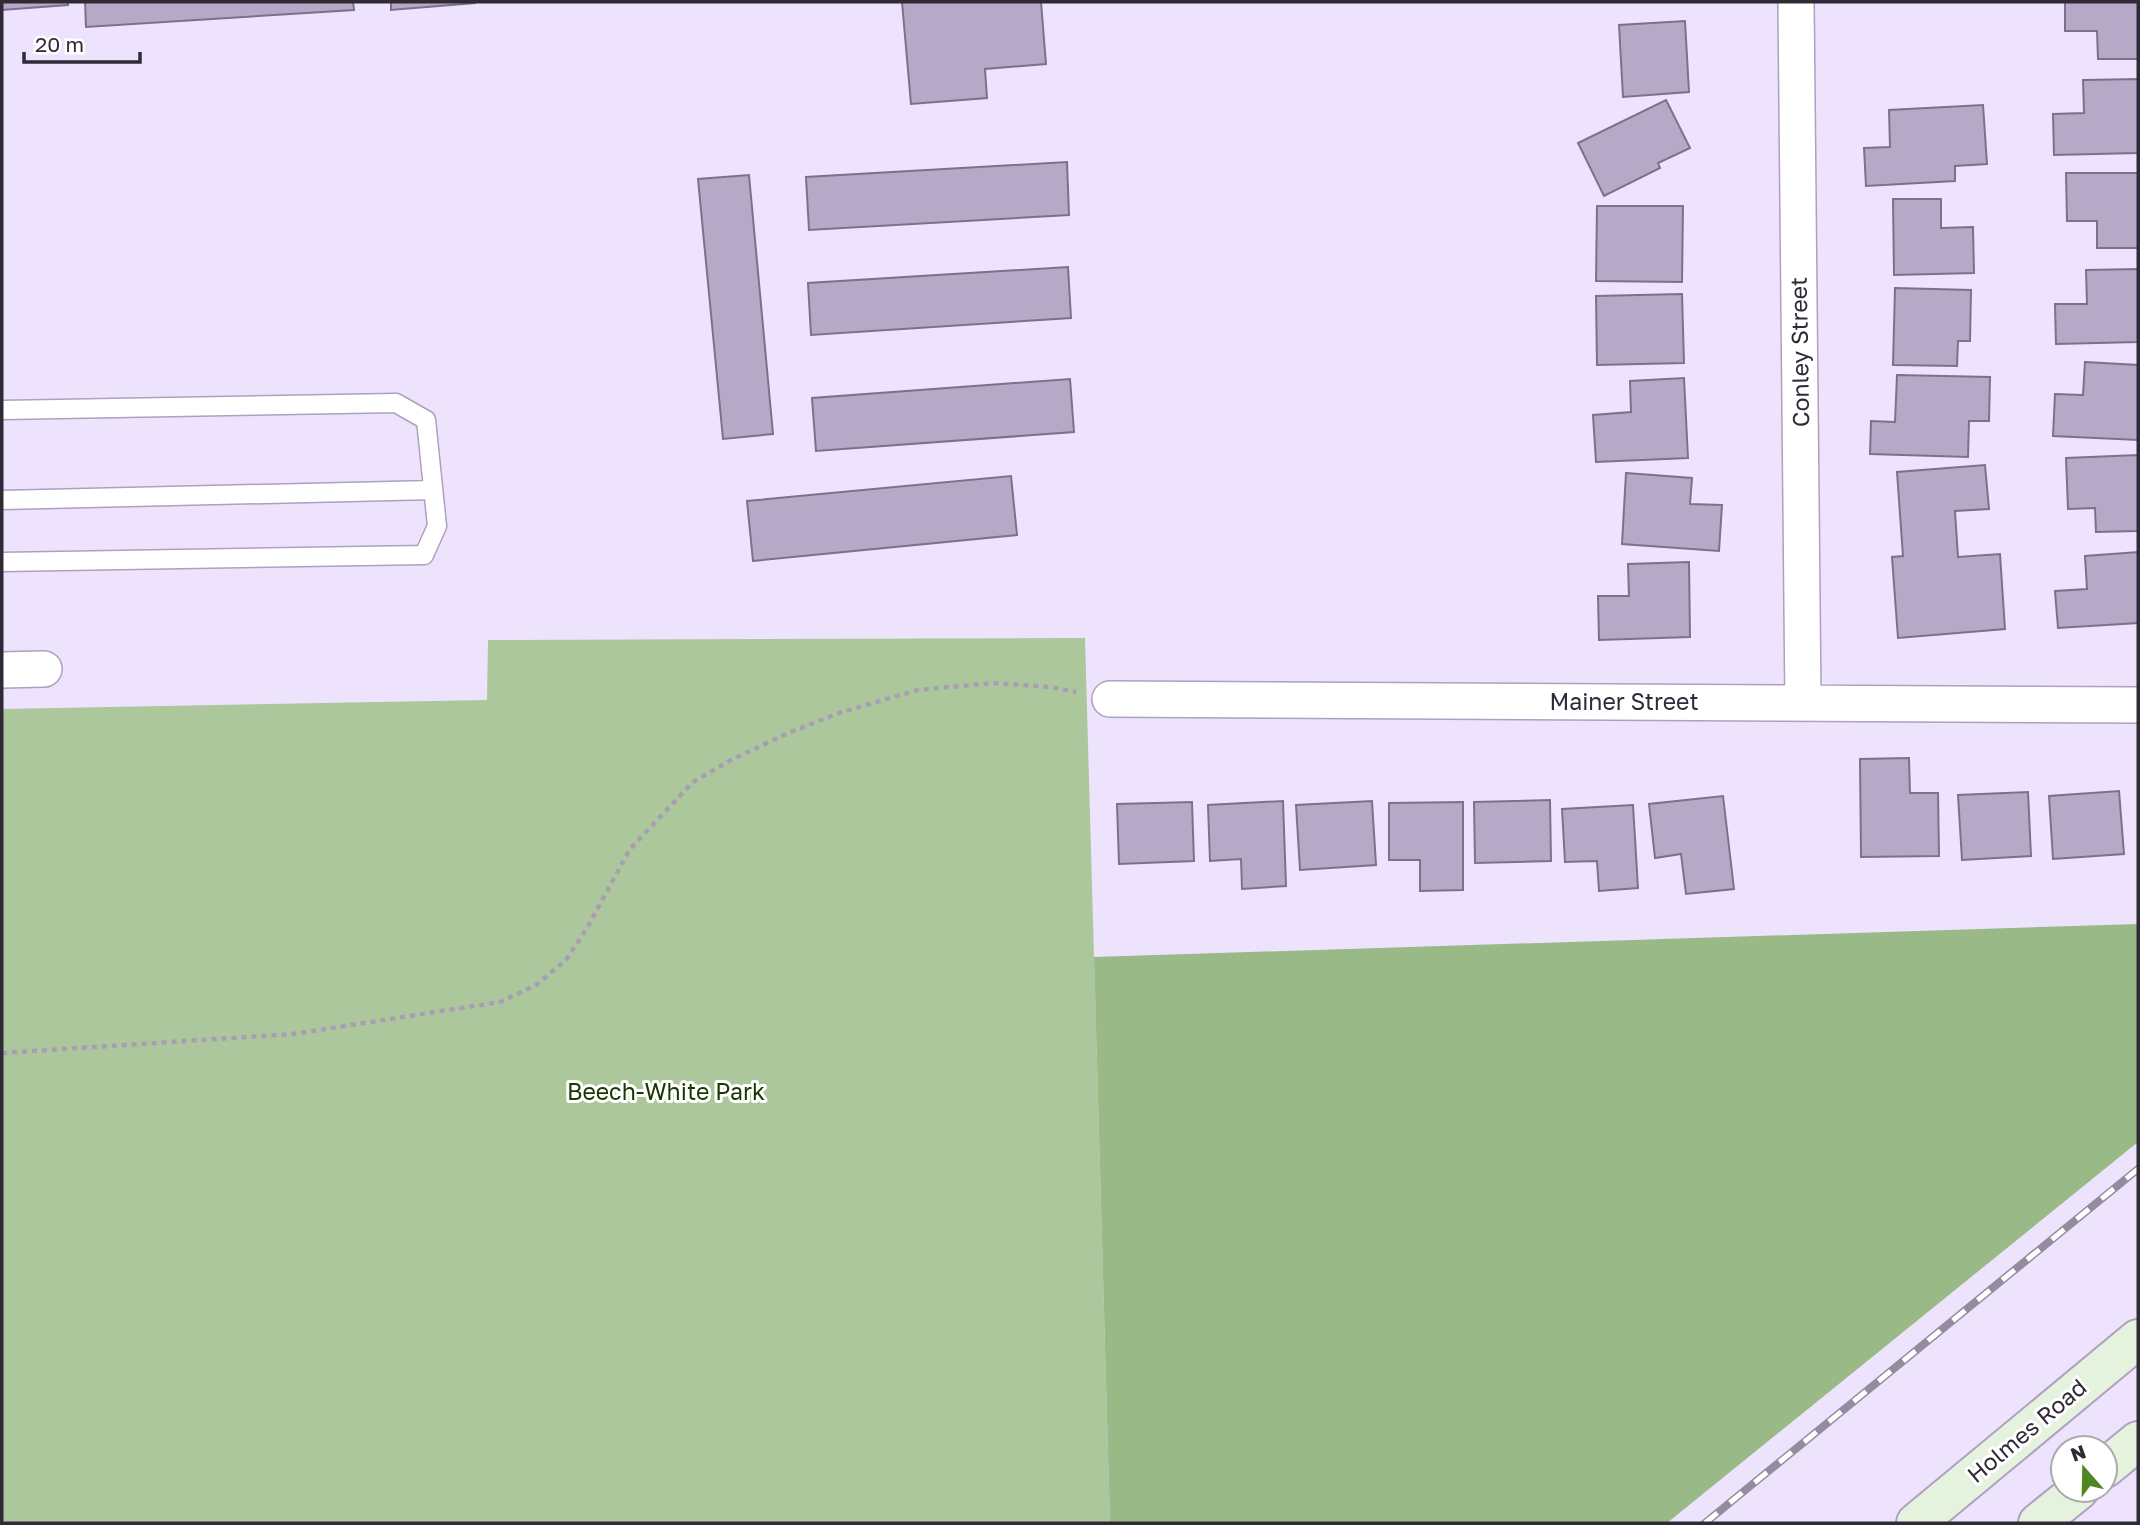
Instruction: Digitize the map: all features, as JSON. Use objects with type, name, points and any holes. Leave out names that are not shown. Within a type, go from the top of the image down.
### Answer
[{"type":"main road","name":"Holmes Road","points":[[1916,1523],[2138,1339]]},
{"type":"main road","points":[[2119,1457],[2138,1441]]},
{"type":"main road","points":[[2038,1523],[2062,1504]]},
{"type":"street","name":"Conley Street","points":[[1796,2],[1803,703]]},
{"type":"street","points":[[2,670],[44,669]]},
{"type":"street","name":"Mainer Street","points":[[1111,699],[2138,705]]},
{"type":"lane","points":[[2,410],[396,403],[426,420],[437,526],[424,555],[2,562]]},
{"type":"lane","points":[[2,500],[433,490]]},
{"type":"path","points":[[2,1053],[293,1034],[500,1002],[536,985],[566,960],[587,928],[630,849],[693,782],[731,760],[839,713],[917,690],[994,683],[1050,687],[1111,699]]},
{"type":"green space","name":"Beech-White Park","points":[[1085,638],[1110,1523],[2,1523],[2,709],[487,700],[488,640]]},
{"type":"green space","points":[[2138,924],[2138,1142],[1667,1523],[1110,1523],[1094,957]]},
{"type":"building","points":[[2,2],[68,2],[68,5],[2,10]]},
{"type":"building","points":[[85,2],[353,2],[354,10],[86,27]]},
{"type":"building","points":[[391,2],[475,2],[475,3],[391,10]]},
{"type":"building","points":[[902,2],[1041,2],[1046,64],[985,69],[987,98],[911,104]]},
{"type":"building","points":[[2065,2],[2138,2],[2138,59],[2098,59],[2097,31],[2065,31]]},
{"type":"building","points":[[1685,21],[1689,92],[1623,97],[1619,25]]},
{"type":"building","points":[[2138,79],[2138,153],[2054,155],[2053,114],[2084,113],[2083,80]]},
{"type":"building","points":[[1666,100],[1690,148],[1658,163],[1660,168],[1604,196],[1578,143]]},
{"type":"building","points":[[1983,105],[1987,164],[1955,166],[1955,181],[1866,186],[1864,148],[1890,147],[1889,110]]},
{"type":"building","points":[[1067,162],[1069,215],[809,230],[806,177]]},
{"type":"building","points":[[2066,173],[2138,173],[2138,248],[2097,248],[2097,221],[2067,221]]},
{"type":"building","points":[[749,175],[773,434],[723,439],[698,179]]},
{"type":"building","points":[[1893,199],[1941,199],[1941,228],[1973,227],[1974,273],[1894,275]]},
{"type":"building","points":[[1597,206],[1683,206],[1682,282],[1596,281]]},
{"type":"building","points":[[1068,267],[1071,318],[811,335],[808,283]]},
{"type":"building","points":[[2138,269],[2138,342],[2056,344],[2055,304],[2087,304],[2086,270]]},
{"type":"building","points":[[1895,288],[1971,290],[1970,341],[1958,341],[1957,366],[1893,365]]},
{"type":"building","points":[[1682,294],[1684,363],[1597,365],[1596,296]]},
{"type":"building","points":[[2085,362],[2138,365],[2138,440],[2053,436],[2055,394],[2083,395]]},
{"type":"building","points":[[1897,375],[1990,377],[1989,421],[1969,421],[1968,457],[1870,454],[1871,421],[1895,422]]},
{"type":"building","points":[[1684,378],[1688,458],[1596,462],[1593,415],[1631,412],[1630,381]]},
{"type":"building","points":[[1070,379],[1074,432],[816,451],[812,398]]},
{"type":"building","points":[[2138,455],[2138,531],[2096,532],[2095,508],[2068,509],[2066,458]]},
{"type":"building","points":[[1985,465],[1989,509],[1955,511],[1958,557],[2000,554],[2005,629],[1898,638],[1892,557],[1903,556],[1897,472]]},
{"type":"building","points":[[1626,473],[1692,478],[1690,504],[1722,505],[1719,551],[1622,544]]},
{"type":"building","points":[[1011,476],[1017,535],[753,561],[747,501]]},
{"type":"building","points":[[2138,552],[2138,623],[2058,628],[2055,591],[2087,589],[2085,556]]},
{"type":"building","points":[[1689,562],[1690,637],[1599,640],[1598,596],[1629,596],[1628,564]]},
{"type":"building","points":[[1909,758],[1910,793],[1938,793],[1939,856],[1861,857],[1860,759]]},
{"type":"building","points":[[2119,791],[2124,854],[2053,859],[2049,796]]},
{"type":"building","points":[[2028,792],[2031,856],[1962,860],[1958,795]]},
{"type":"building","points":[[1723,796],[1734,889],[1686,894],[1681,854],[1655,858],[1649,804]]},
{"type":"building","points":[[1550,800],[1551,861],[1475,863],[1474,802]]},
{"type":"building","points":[[1283,801],[1286,886],[1242,889],[1241,859],[1210,861],[1208,805]]},
{"type":"building","points":[[1372,801],[1376,865],[1300,870],[1296,805]]},
{"type":"building","points":[[1192,802],[1194,861],[1119,864],[1117,804]]},
{"type":"building","points":[[1463,802],[1463,890],[1420,891],[1420,860],[1389,860],[1389,803]]},
{"type":"building","points":[[1633,805],[1638,888],[1599,891],[1597,861],[1565,862],[1562,809]]},
{"type":"railway","points":[[1705,1523],[2138,1169]]}]
